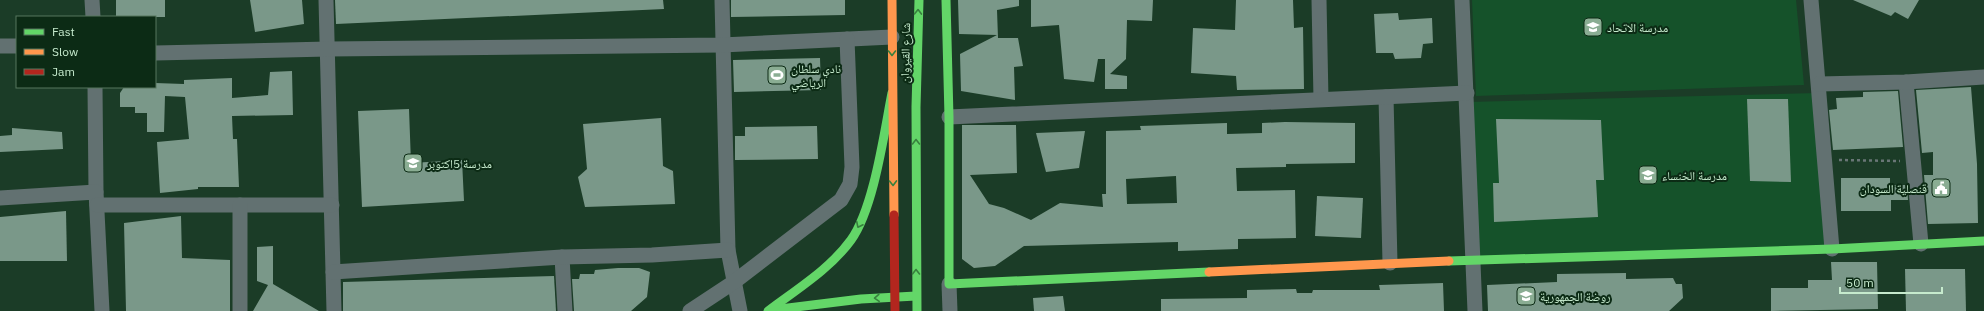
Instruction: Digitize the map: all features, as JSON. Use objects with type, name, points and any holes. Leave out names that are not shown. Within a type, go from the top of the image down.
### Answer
[{"type":"main road","points":[[892,0],[895,311]]},
{"type":"main road","name":"شارع القيروان","points":[[917,311],[916,107],[918,0]]},
{"type":"main road","points":[[946,0],[949,117],[949,284],[1390,263],[1832,249],[1984,241]]},
{"type":"main road","points":[[768,311],[828,266],[852,240],[866,210],[871,192],[892,93]]},
{"type":"main road","points":[[768,311],[845,301],[916,296]]},
{"type":"street","points":[[92,0],[93,16]]},
{"type":"street","points":[[326,0],[334,311]]},
{"type":"street","points":[[722,0],[728,250],[740,311]]},
{"type":"street","points":[[1319,0],[1321,99]]},
{"type":"street","points":[[1462,0],[1475,311]]},
{"type":"street","points":[[1811,0],[1832,249]]},
{"type":"street","points":[[156,53],[328,49],[722,45],[892,37]]},
{"type":"street","points":[[690,311],[734,282],[841,200],[850,184],[852,167],[847,40]]},
{"type":"street","points":[[0,46],[16,46]]},
{"type":"street","points":[[1819,84],[1906,82],[1984,77]]},
{"type":"street","points":[[1906,82],[1921,244]]},
{"type":"street","points":[[95,88],[96,199],[102,311]]},
{"type":"street","points":[[949,117],[1467,93]]},
{"type":"street","points":[[1386,97],[1390,263]]},
{"type":"street","points":[[0,198],[96,199],[240,205],[332,205]]},
{"type":"street","points":[[240,205],[240,311]]},
{"type":"street","points":[[333,272],[562,257],[652,255],[728,250]]},
{"type":"street","points":[[562,257],[565,311]]},
{"type":"street","points":[[949,284],[950,311]]},
{"type":"path","points":[[1825,160],[1914,162]]},
{"type":"shaded area","points":[[1472,0],[1796,0],[1804,85],[1476,96]]},
{"type":"shaded area","name":"مدرسة الخنساء","points":[[1818,93],[1832,248],[1473,260],[1469,102]]},
{"type":"building","points":[[116,0],[165,0],[165,17],[116,16]]},
{"type":"building","points":[[250,0],[302,0],[304,24],[255,32]]},
{"type":"building","points":[[335,0],[663,0],[664,9],[336,24]]},
{"type":"building","points":[[731,0],[845,0],[845,15],[731,17]]},
{"type":"building","points":[[958,0],[1019,0],[1019,6],[997,10],[998,38],[1018,38],[1023,66],[1014,67],[1015,100],[961,91],[960,54],[997,35],[959,34]]},
{"type":"building","points":[[1031,0],[1153,0],[1152,21],[1127,20],[1126,59],[1110,74],[1127,76],[1127,89],[1105,89],[1105,59],[1098,59],[1094,82],[1064,79],[1059,25],[1031,27]]},
{"type":"building","points":[[1236,0],[1293,0],[1294,28],[1303,27],[1304,89],[1237,90],[1236,76],[1191,73],[1193,28],[1235,30]]},
{"type":"building","points":[[1853,0],[1919,0],[1908,19],[1895,12],[1891,16]]},
{"type":"building","points":[[1398,13],[1399,20],[1432,18],[1433,43],[1423,44],[1421,58],[1395,59],[1393,53],[1376,53],[1374,14]]},
{"type":"building","name":"نادي سلطان الرياضي","points":[[820,58],[821,90],[734,92],[733,60]]},
{"type":"building","points":[[292,71],[293,115],[232,116],[233,139],[237,139],[239,187],[198,187],[198,189],[160,193],[157,142],[189,139],[185,97],[165,96],[164,132],[147,132],[147,113],[135,113],[135,107],[120,107],[120,93],[123,88],[156,88],[156,83],[184,84],[184,80],[232,78],[232,98],[268,95],[270,72]]},
{"type":"building","points":[[1971,87],[1977,164],[1978,223],[1928,224],[1924,175],[1933,175],[1933,152],[1922,153],[1916,90]]},
{"type":"building","points":[[1898,91],[1903,147],[1833,150],[1829,110],[1837,109],[1836,98],[1863,97],[1863,92]]},
{"type":"building","points":[[1747,99],[1788,99],[1791,182],[1750,181]]},
{"type":"building","points":[[409,109],[411,163],[462,160],[464,201],[362,207],[358,111]]},
{"type":"building","points":[[661,118],[663,166],[673,171],[675,204],[585,207],[578,177],[587,169],[583,124]]},
{"type":"building","points":[[1496,119],[1601,120],[1604,180],[1596,180],[1598,217],[1494,222],[1493,183],[1499,183]]},
{"type":"building","points":[[1227,123],[1227,134],[1262,133],[1262,123],[1355,123],[1355,163],[1286,164],[1286,167],[1236,168],[1237,191],[1295,190],[1296,238],[1238,239],[1238,249],[1178,251],[1178,242],[1024,246],[995,266],[974,268],[962,259],[962,125],[1016,125],[1017,173],[970,175],[989,204],[1004,208],[1031,220],[1060,203],[1103,207],[1102,194],[1106,194],[1106,131],[1141,130],[1140,126]],"holes":[[[1176,176],[1177,203],[1127,204],[1126,179]]]},
{"type":"building","points":[[817,126],[818,159],[735,160],[735,136],[745,136],[745,127]]},
{"type":"building","points":[[12,128],[62,132],[63,149],[0,152],[0,136],[12,135]]},
{"type":"building","points":[[1085,131],[1079,168],[1046,172],[1036,133]]},
{"type":"building","points":[[1841,178],[1890,178],[1890,185],[1907,185],[1908,200],[1891,200],[1891,211],[1841,211]]},
{"type":"building","points":[[1317,196],[1363,198],[1361,238],[1315,236]]},
{"type":"building","points":[[66,211],[67,261],[0,261],[0,217]]},
{"type":"building","points":[[181,216],[182,258],[230,260],[230,311],[126,311],[124,223]]},
{"type":"building","points":[[273,246],[273,284],[319,311],[253,311],[268,285],[257,281],[257,247]]},
{"type":"building","points":[[1831,262],[1877,262],[1878,309],[1771,311],[1771,288],[1808,288],[1808,280],[1832,280]]},
{"type":"building","points":[[639,268],[650,272],[647,297],[631,311],[574,311],[572,279],[579,279],[580,274],[594,274],[595,270]]},
{"type":"building","points":[[1905,269],[1965,269],[1966,311],[1906,311]]},
{"type":"building","points":[[1626,273],[1626,279],[1673,278],[1676,284],[1682,284],[1683,298],[1669,311],[1488,311],[1487,285],[1557,282],[1557,274]]},
{"type":"building","points":[[554,276],[556,311],[343,311],[343,282]]},
{"type":"building","points":[[1443,283],[1444,311],[1161,311],[1161,299],[1247,298],[1247,290],[1296,289],[1297,293],[1312,293],[1313,290],[1380,290],[1379,285]]},
{"type":"building","points":[[1063,296],[1065,311],[1034,311],[1033,298]]},
{"type":"traffic: fast","points":[[917,311],[916,107],[919,0]]},
{"type":"traffic: fast","points":[[946,0],[949,117],[949,284],[1209,272]]},
{"type":"traffic: fast","points":[[768,311],[833,260],[851,240],[859,226],[866,209],[877,170],[892,93]]},
{"type":"traffic: fast","points":[[1449,261],[1832,249],[1984,241]]},
{"type":"traffic: fast","points":[[772,310],[861,299],[916,296]]},
{"type":"traffic: slow","points":[[892,0],[894,215]]},
{"type":"traffic: slow","points":[[1209,272],[1449,261]]},
{"type":"traffic: jam","points":[[894,215],[895,311]]},
{"type":"place","name":"مدرسة الاتحاد","points":[[1593,27]]},
{"type":"place","name":"نادي سلطان الرياضي","points":[[777,75]]},
{"type":"place","name":"مدرسة 5اكتوبر","points":[[413,163]]},
{"type":"place","name":"مدرسة الخنساء","points":[[1648,175]]},
{"type":"place","name":"قنصلية السودان","points":[[1941,188]]},
{"type":"place","name":"روضة الجمهورية","points":[[1526,296]]}]
